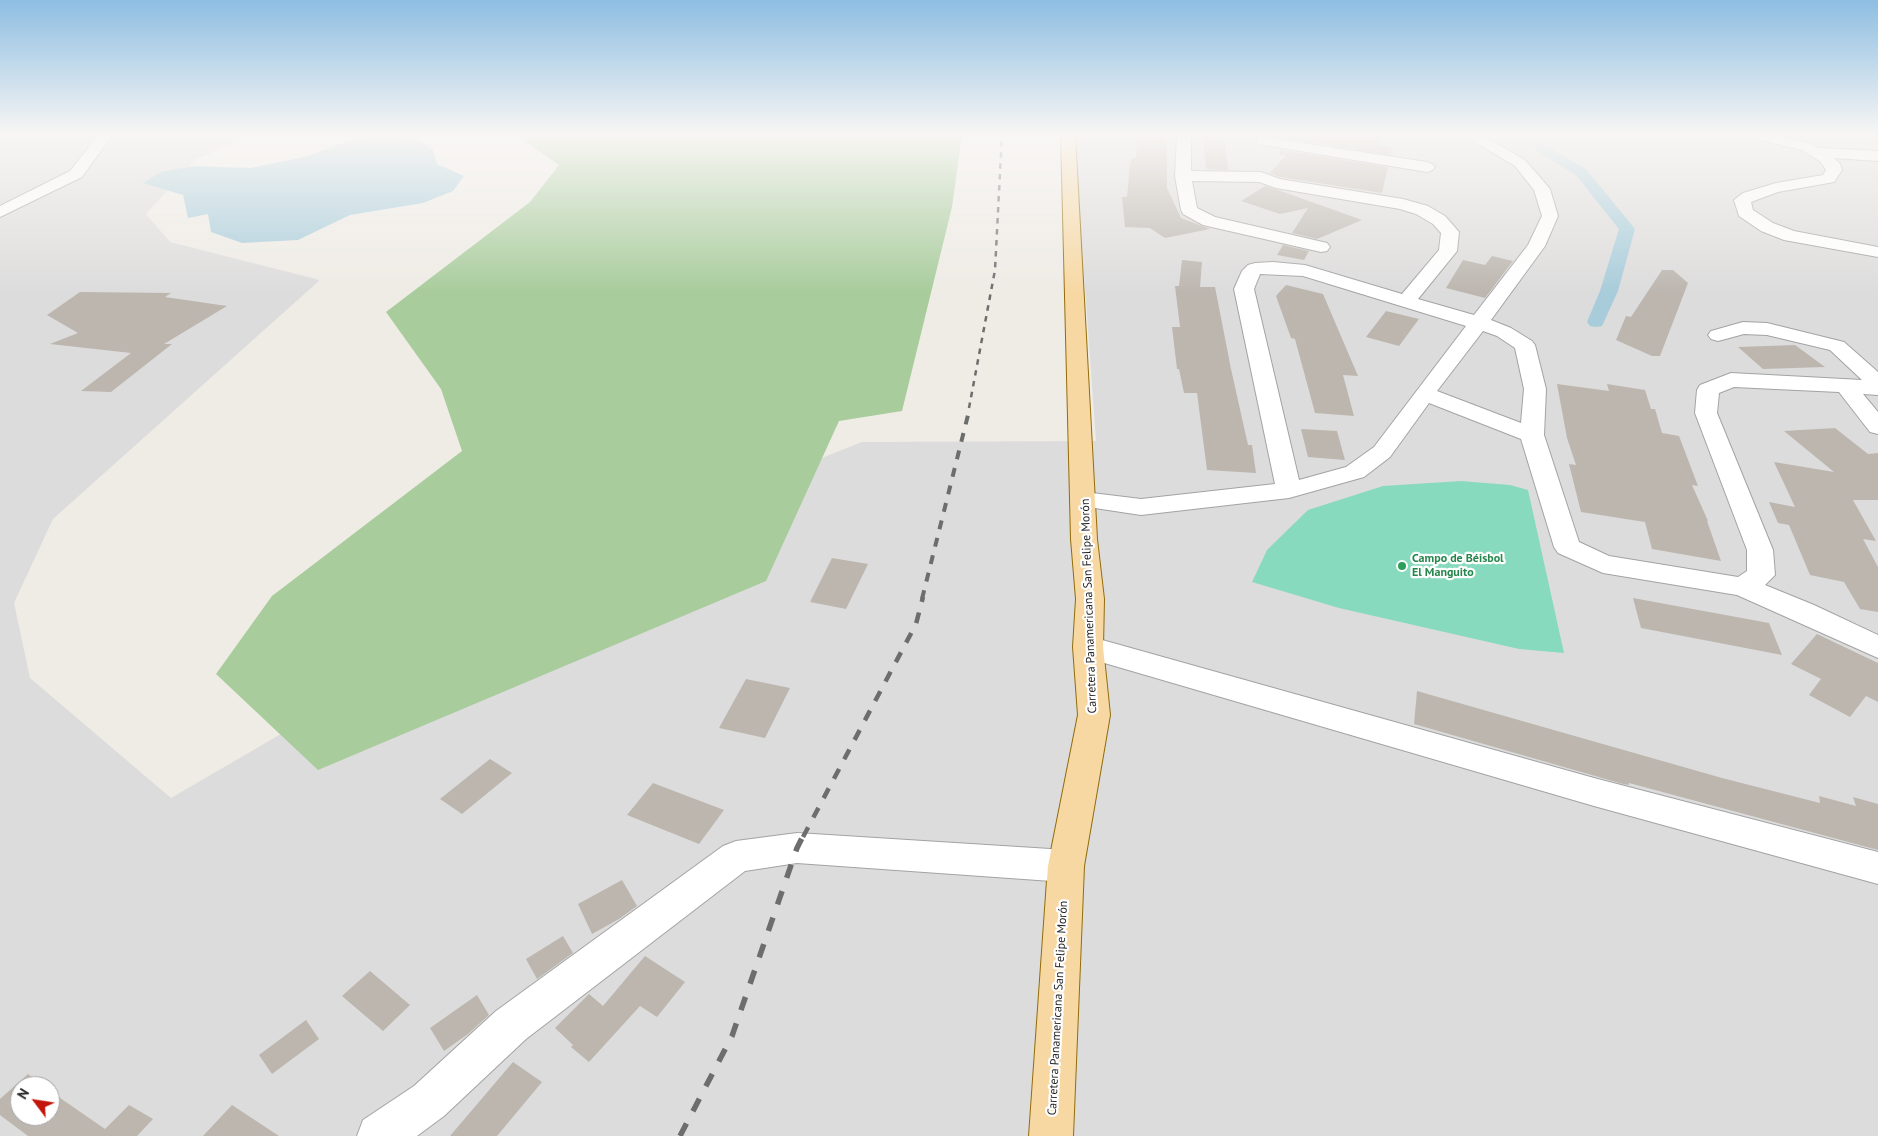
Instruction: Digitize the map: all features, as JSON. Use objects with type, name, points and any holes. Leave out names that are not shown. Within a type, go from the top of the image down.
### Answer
[{"type":"main road","name":"Carretera Panamericana San Felipe Morón","points":[[1051,1136],[1066,866],[1094,715],[1088,647],[1090,599],[1084,539],[1084,500],[1070,187]]},
{"type":"street","points":[[0,212],[50,187]]},
{"type":"street","points":[[1185,187],[1189,210],[1208,221],[1320,247]]},
{"type":"street","points":[[1300,187],[1403,204],[1422,210],[1439,220],[1450,232],[1448,251],[1407,300]]},
{"type":"street","points":[[1084,500],[1141,507],[1289,490],[1355,472],[1382,452],[1536,246],[1550,216],[1540,187]]},
{"type":"street","points":[[1782,187],[1749,196],[1742,200],[1745,212],[1766,227],[1790,236],[1878,252]]},
{"type":"street","points":[[1289,490],[1244,289],[1248,275],[1254,269],[1273,268],[1305,271],[1479,323],[1504,332],[1526,345],[1534,389],[1532,435],[1567,547],[1603,564],[1743,587],[1804,612],[1878,648]]},
{"type":"street","points":[[1718,336],[1743,328],[1767,329],[1805,336],[1837,346],[1878,384]]},
{"type":"street","points":[[1743,587],[1761,575],[1760,550],[1706,413],[1708,390],[1731,380],[1878,388]]},
{"type":"street","points":[[1846,387],[1878,427]]},
{"type":"street","points":[[1424,394],[1532,435]]},
{"type":"street","points":[[1088,647],[1594,792],[1878,868]]},
{"type":"street","points":[[379,1136],[429,1101],[511,1025],[736,857],[797,848],[1066,866]]},
{"type":"shaded area","points":[[0,187],[170,187],[146,214],[170,242],[320,280],[53,519],[14,603],[30,678],[171,798],[353,692],[691,510],[862,442],[1096,441],[1078,187],[1878,187],[1878,1136],[0,1136]]},
{"type":"green space","points":[[542,187],[955,187],[952,207],[902,411],[839,421],[766,581],[318,770],[216,674],[272,596],[462,451],[441,389],[386,312],[530,202]]},
{"type":"green space","name":"Campo de Béisbol El Manguito","points":[[1461,481],[1510,485],[1528,490],[1564,653],[1519,649],[1339,608],[1252,582],[1267,550],[1308,510],[1383,486]]},
{"type":"water","points":[[156,187],[456,187],[453,191],[423,203],[350,215],[298,240],[242,243],[211,232],[208,214],[188,218],[183,195]]},
{"type":"building","points":[[1128,187],[1167,187],[1181,218],[1210,229],[1165,238],[1150,228],[1125,227],[1122,197],[1127,197]]},
{"type":"building","points":[[1263,187],[1268,187],[1362,220],[1317,239],[1292,233],[1308,208],[1280,214],[1241,201]]},
{"type":"building","points":[[1344,187],[1383,187],[1382,193]]},
{"type":"building","points":[[1283,245],[1309,251],[1304,260],[1277,255]]},
{"type":"building","points":[[1492,256],[1513,261],[1485,298],[1446,288],[1463,260],[1485,265]]},
{"type":"building","points":[[1182,260],[1202,262],[1200,287],[1215,287],[1248,445],[1252,445],[1256,473],[1207,470],[1197,393],[1184,393],[1179,369],[1177,369],[1172,327],[1180,327],[1175,286],[1179,286]]},
{"type":"building","points":[[1662,270],[1673,270],[1688,283],[1660,356],[1652,356],[1616,340],[1626,316],[1631,317]]},
{"type":"building","points":[[1286,285],[1323,294],[1358,376],[1343,375],[1354,416],[1315,413],[1295,339],[1291,338],[1276,296]]},
{"type":"building","points":[[80,292],[171,293],[165,297],[227,306],[164,344],[172,344],[111,392],[81,391],[131,353],[50,344],[78,333],[47,315]]},
{"type":"building","points":[[1386,311],[1419,319],[1399,346],[1366,337]]},
{"type":"building","points":[[1795,345],[1825,367],[1763,369],[1738,347]]},
{"type":"building","points":[[1557,384],[1609,391],[1607,384],[1645,390],[1651,409],[1655,409],[1662,433],[1679,436],[1698,486],[1692,485],[1708,521],[1721,561],[1652,549],[1645,522],[1581,512],[1569,464],[1576,465],[1567,438]]},
{"type":"building","points":[[1835,428],[1868,454],[1878,453],[1878,500],[1853,500],[1876,541],[1863,539],[1878,567],[1878,612],[1860,609],[1844,582],[1810,575],[1789,525],[1778,523],[1769,502],[1795,507],[1774,462],[1834,472],[1784,431]]},
{"type":"building","points":[[1301,429],[1337,431],[1345,460],[1308,457]]},
{"type":"building","points":[[832,558],[868,564],[846,609],[810,602]]},
{"type":"building","points":[[1633,598],[1769,623],[1782,655],[1641,628]]},
{"type":"building","points":[[1817,634],[1878,663],[1878,702],[1866,696],[1850,717],[1809,695],[1821,679],[1791,664]]},
{"type":"building","points":[[746,679],[790,688],[765,738],[719,728]]},
{"type":"building","points":[[1417,691],[1722,778],[1820,803],[1819,796],[1856,806],[1853,797],[1878,804],[1878,850],[1629,783],[1629,785],[1623,784],[1414,724]]},
{"type":"building","points":[[490,759],[512,773],[462,814],[440,799]]},
{"type":"building","points":[[653,783],[724,810],[699,844],[627,815]]},
{"type":"building","points":[[622,880],[637,906],[619,919],[592,934],[578,904]]},
{"type":"building","points":[[563,936],[573,953],[537,979],[526,959]]},
{"type":"building","points":[[645,956],[685,982],[657,1017],[640,1006],[589,1062],[571,1047],[573,1045],[555,1028],[589,994],[603,1006]]},
{"type":"building","points":[[370,971],[410,1005],[383,1031],[342,996]]},
{"type":"building","points":[[477,995],[489,1015],[468,1034],[444,1051],[430,1028]]},
{"type":"building","points":[[306,1020],[319,1039],[272,1074],[259,1055]]},
{"type":"building","points":[[513,1062],[542,1082],[497,1136],[450,1136]]},
{"type":"building","points":[[10,1090],[10,1122],[0,1115],[0,1099]]},
{"type":"building","points":[[60,1098],[105,1129],[129,1105],[153,1119],[137,1136],[28,1136],[15,1126],[60,1126]]},
{"type":"building","points":[[232,1105],[279,1136],[203,1136]]},
{"type":"waterway","points":[[1593,187],[1627,229],[1609,291],[1596,322]]},
{"type":"railway","points":[[969,408],[995,270],[999,187]]},
{"type":"railway","points":[[922,599],[970,407]]},
{"type":"railway","points":[[803,837],[916,624],[923,597]]},
{"type":"railway","points":[[680,1136],[732,1036],[797,848],[803,836]]},
{"type":"place","name":"Campo de Béisbol El Manguito","points":[[1402,566]]}]
